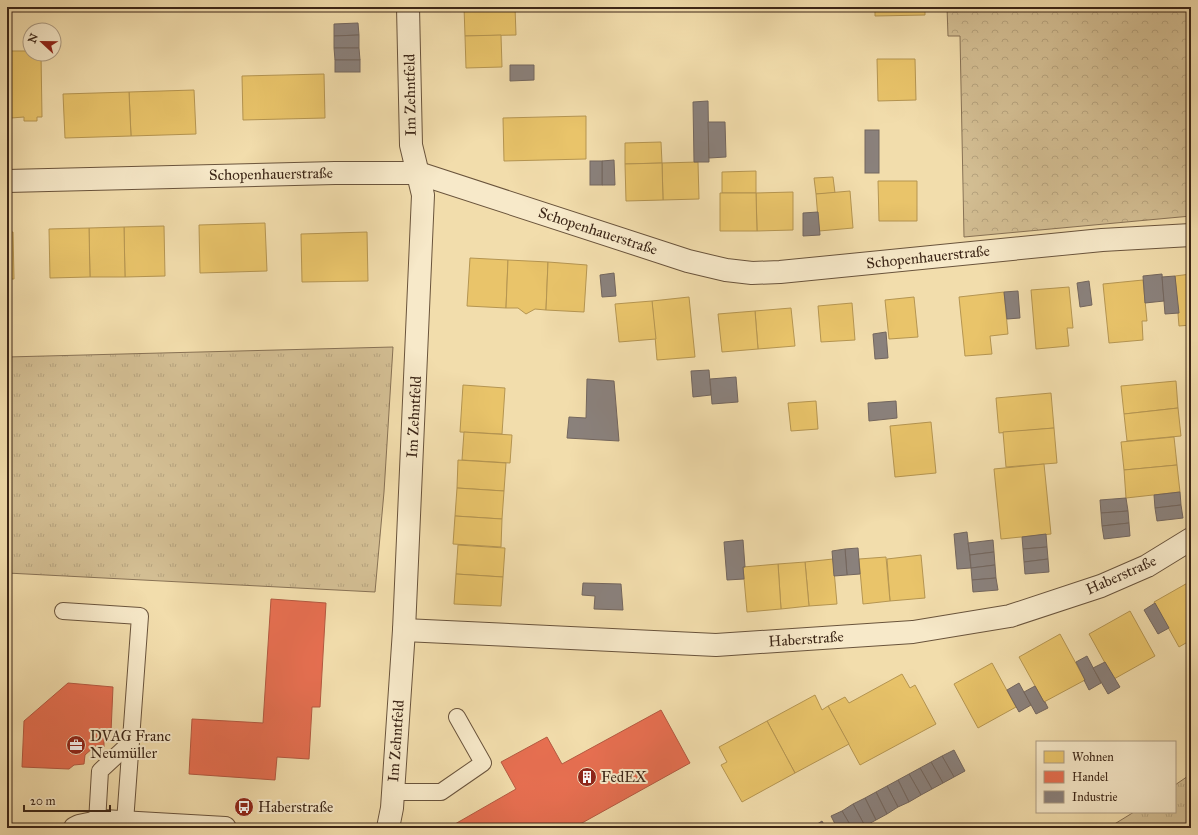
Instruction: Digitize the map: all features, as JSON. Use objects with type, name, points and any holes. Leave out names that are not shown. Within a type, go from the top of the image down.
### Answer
[{"type":"street","name":"Im Zehntfeld","points":[[388,828],[392,808],[404,630],[423,195],[411,145],[408,7]]},
{"type":"street","name":"Schopenhauerstraße","points":[[7,181],[335,173],[418,173],[688,261],[726,270],[752,273],[780,272],[1102,240],[1191,235]]},
{"type":"street","name":"Haberstraße","points":[[404,630],[716,645],[913,632],[1010,616],[1101,586],[1147,566],[1191,539]]},
{"type":"street","points":[[75,828],[103,821],[225,828]]},
{"type":"lane","points":[[63,611],[140,616],[125,822]]},
{"type":"lane","points":[[393,792],[441,792],[483,763],[457,717]]},
{"type":"lane","points":[[97,822],[100,771],[131,742]]},
{"type":"green space","points":[[947,7],[1191,7],[1191,216],[964,237],[960,36],[948,36]]},
{"type":"green space","points":[[393,347],[384,492],[375,592],[7,573],[7,357]]},
{"type":"green space","points":[[1191,774],[1191,827],[1108,828],[1132,813],[1176,813],[1176,784]]},
{"type":"building: Wohnen","points":[[464,7],[515,7],[516,35],[465,36]]},
{"type":"building: Wohnen","points":[[875,7],[925,7],[925,15],[875,16]]},
{"type":"building: Wohnen","points":[[501,35],[502,67],[466,68],[465,36]]},
{"type":"building: Wohnen","points":[[7,51],[10,51],[11,118],[7,118]]},
{"type":"building: Wohnen","points":[[10,51],[22,51],[22,62],[41,62],[42,117],[37,117],[37,121],[24,121],[24,117],[11,118]]},
{"type":"building: Wohnen","points":[[877,59],[915,59],[916,100],[878,101]]},
{"type":"building: Wohnen","points":[[324,74],[325,118],[243,120],[242,76]]},
{"type":"building: Wohnen","points":[[194,90],[196,134],[131,136],[129,92]]},
{"type":"building: Wohnen","points":[[129,92],[131,136],[65,138],[63,94]]},
{"type":"building: Wohnen","points":[[586,116],[586,159],[504,161],[503,118]]},
{"type":"building: Wohnen","points":[[661,142],[662,163],[625,164],[625,143]]},
{"type":"building: Wohnen","points":[[698,162],[699,199],[663,200],[662,163]]},
{"type":"building: Wohnen","points":[[662,163],[663,200],[626,201],[625,164]]},
{"type":"building: Wohnen","points":[[756,171],[756,193],[722,193],[722,172]]},
{"type":"building: Wohnen","points":[[833,177],[835,193],[816,194],[814,178]]},
{"type":"building: Wohnen","points":[[878,181],[917,181],[917,221],[879,221]]},
{"type":"building: Wohnen","points":[[850,191],[853,228],[819,231],[816,194]]},
{"type":"building: Wohnen","points":[[793,192],[793,230],[757,231],[756,193]]},
{"type":"building: Wohnen","points":[[720,193],[756,193],[757,231],[720,231]]},
{"type":"building: Wohnen","points":[[265,223],[267,271],[200,273],[199,225]]},
{"type":"building: Wohnen","points":[[164,226],[165,276],[125,277],[124,227]]},
{"type":"building: Wohnen","points":[[124,227],[125,277],[90,277],[89,228]]},
{"type":"building: Wohnen","points":[[89,228],[90,277],[50,278],[49,229]]},
{"type":"building: Wohnen","points":[[7,232],[13,232],[14,279],[7,279]]},
{"type":"building: Wohnen","points":[[367,232],[368,281],[302,282],[301,234]]},
{"type":"building: Wohnen","points":[[470,258],[508,260],[506,308],[467,306]]},
{"type":"building: Wohnen","points":[[508,260],[548,262],[546,310],[535,309],[526,314],[518,308],[506,308]]},
{"type":"building: Wohnen","points":[[548,262],[587,265],[584,312],[546,310]]},
{"type":"building: Wohnen","points":[[1191,274],[1191,325],[1179,326],[1175,276]]},
{"type":"building: Wohnen","points":[[1143,280],[1147,321],[1142,321],[1143,340],[1109,343],[1103,284]]},
{"type":"building: Wohnen","points":[[1069,287],[1073,328],[1067,328],[1069,346],[1036,349],[1031,290]]},
{"type":"building: Wohnen","points":[[1004,292],[1008,334],[990,336],[992,354],[965,356],[959,297]]},
{"type":"building: Wohnen","points":[[689,297],[695,357],[657,360],[652,301]]},
{"type":"building: Wohnen","points":[[914,297],[918,337],[889,339],[885,300]]},
{"type":"building: Wohnen","points":[[652,301],[656,339],[619,342],[615,304]]},
{"type":"building: Wohnen","points":[[852,303],[855,340],[821,342],[818,306]]},
{"type":"building: Wohnen","points":[[791,308],[795,346],[758,349],[755,311]]},
{"type":"building: Wohnen","points":[[755,311],[758,349],[722,352],[718,314]]},
{"type":"building: Wohnen","points":[[1176,381],[1178,408],[1124,414],[1121,386]]},
{"type":"building: Wohnen","points":[[463,385],[505,388],[502,434],[460,432]]},
{"type":"building: Wohnen","points":[[1051,393],[1054,428],[999,433],[996,398]]},
{"type":"building: Wohnen","points":[[816,401],[818,429],[791,431],[788,403]]},
{"type":"building: Wohnen","points":[[1178,408],[1181,436],[1127,441],[1124,414]]},
{"type":"building: Wohnen","points":[[931,422],[936,473],[895,477],[890,426]]},
{"type":"building: Wohnen","points":[[1054,428],[1057,463],[1006,467],[1003,432]]},
{"type":"building: Wohnen","points":[[464,432],[512,435],[510,463],[462,460]]},
{"type":"building: Wohnen","points":[[1174,437],[1177,465],[1124,470],[1121,442]]},
{"type":"building: Wohnen","points":[[458,460],[506,463],[504,491],[457,488]]},
{"type":"building: Wohnen","points":[[1044,464],[1051,534],[1001,539],[994,469]]},
{"type":"building: Wohnen","points":[[1177,465],[1180,492],[1126,498],[1124,470]]},
{"type":"building: Wohnen","points":[[457,488],[504,491],[502,519],[455,516]]},
{"type":"building: Wohnen","points":[[455,516],[502,519],[501,547],[453,544]]},
{"type":"building: Wohnen","points":[[458,545],[505,548],[503,577],[456,574]]},
{"type":"building: Wohnen","points":[[921,555],[925,598],[890,601],[887,559]]},
{"type":"building: Wohnen","points":[[886,557],[890,601],[863,604],[859,559]]},
{"type":"building: Wohnen","points":[[833,559],[837,604],[809,606],[805,562]]},
{"type":"building: Wohnen","points":[[805,562],[809,606],[781,609],[778,564]]},
{"type":"building: Wohnen","points":[[778,564],[781,609],[747,612],[743,567]]},
{"type":"building: Wohnen","points":[[456,574],[503,577],[501,606],[454,604]]},
{"type":"building: Wohnen","points":[[1191,581],[1191,640],[1179,647],[1154,602]]},
{"type":"building: Wohnen","points":[[1130,611],[1155,656],[1114,679],[1089,634]]},
{"type":"building: Wohnen","points":[[1060,634],[1085,680],[1044,702],[1019,657]]},
{"type":"building: Wohnen","points":[[992,663],[1016,707],[978,728],[954,684]]},
{"type":"building: Wohnen","points":[[902,674],[910,688],[915,685],[936,724],[860,765],[828,706],[845,697],[849,703]]},
{"type":"building: Wohnen","points":[[815,695],[822,710],[828,706],[849,744],[795,773],[767,721]]},
{"type":"building: Wohnen","points":[[767,721],[795,773],[742,802],[721,765],[727,762],[719,747]]},
{"type":"building: Handel","points":[[271,599],[326,603],[320,707],[312,707],[309,759],[277,757],[275,780],[189,774],[192,719],[263,723]]},
{"type":"building: Handel","points":[[68,683],[113,687],[111,732],[104,738],[104,747],[94,747],[85,755],[84,764],[74,765],[69,769],[22,767],[24,721]]},
{"type":"building: Handel","name":"FedEX","points":[[661,710],[690,763],[573,828],[448,828],[516,789],[501,762],[547,737],[562,764]]},
{"type":"building: Industrie","points":[[358,23],[359,35],[334,36],[334,24]]},
{"type":"building: Industrie","points":[[359,35],[359,48],[334,48],[334,36]]},
{"type":"building: Industrie","points":[[334,48],[359,48],[360,60],[335,60]]},
{"type":"building: Industrie","points":[[335,60],[360,60],[360,72],[335,72]]},
{"type":"building: Industrie","points":[[510,65],[534,65],[534,80],[510,81]]},
{"type":"building: Industrie","points":[[708,101],[709,162],[694,162],[693,102]]},
{"type":"building: Industrie","points":[[708,122],[725,122],[726,157],[709,158]]},
{"type":"building: Industrie","points":[[865,130],[879,130],[879,173],[865,173]]},
{"type":"building: Industrie","points":[[614,160],[615,185],[602,185],[602,161]]},
{"type":"building: Industrie","points":[[590,161],[602,161],[602,185],[590,185]]},
{"type":"building: Industrie","points":[[818,212],[820,235],[803,236],[803,213]]},
{"type":"building: Industrie","points":[[614,273],[616,296],[602,297],[600,275]]},
{"type":"building: Industrie","points":[[1162,274],[1164,301],[1145,303],[1143,276]]},
{"type":"building: Industrie","points":[[1175,276],[1179,313],[1165,314],[1162,277]]},
{"type":"building: Industrie","points":[[1089,281],[1092,305],[1080,307],[1077,283]]},
{"type":"building: Industrie","points":[[1018,291],[1020,318],[1007,319],[1004,292]]},
{"type":"building: Industrie","points":[[886,332],[888,358],[875,359],[873,334]]},
{"type":"building: Industrie","points":[[709,370],[711,395],[693,397],[691,371]]},
{"type":"building: Industrie","points":[[736,377],[738,402],[712,404],[710,379]]},
{"type":"building: Industrie","points":[[587,379],[614,381],[619,441],[567,438],[569,417],[586,418]]},
{"type":"building: Industrie","points":[[896,401],[897,418],[869,421],[868,403]]},
{"type":"building: Industrie","points":[[1180,492],[1181,505],[1155,508],[1154,495]]},
{"type":"building: Industrie","points":[[1126,498],[1128,511],[1101,513],[1100,500]]},
{"type":"building: Industrie","points":[[1181,505],[1183,518],[1157,521],[1155,508]]},
{"type":"building: Industrie","points":[[1128,511],[1129,523],[1102,526],[1101,513]]},
{"type":"building: Industrie","points":[[1129,523],[1130,536],[1104,539],[1102,526]]},
{"type":"building: Industrie","points":[[967,532],[971,568],[957,569],[954,534]]},
{"type":"building: Industrie","points":[[1046,534],[1047,547],[1023,549],[1022,537]]},
{"type":"building: Industrie","points":[[743,540],[745,567],[743,567],[744,579],[727,580],[724,542]]},
{"type":"building: Industrie","points":[[993,540],[994,552],[970,555],[968,543]]},
{"type":"building: Industrie","points":[[1047,547],[1048,559],[1024,562],[1023,549]]},
{"type":"building: Industrie","points":[[858,548],[860,574],[847,575],[845,549]]},
{"type":"building: Industrie","points":[[845,549],[847,575],[834,576],[832,551]]},
{"type":"building: Industrie","points":[[994,552],[995,565],[971,568],[970,555]]},
{"type":"building: Industrie","points":[[1048,559],[1049,572],[1025,574],[1024,562]]},
{"type":"building: Industrie","points":[[995,565],[996,578],[972,580],[971,568]]},
{"type":"building: Industrie","points":[[996,578],[998,590],[973,592],[972,580]]},
{"type":"building: Industrie","points":[[583,583],[621,584],[623,610],[594,609],[595,596],[582,595]]},
{"type":"building: Industrie","points":[[1155,603],[1169,628],[1158,634],[1144,610]]},
{"type":"building: Industrie","points":[[1087,656],[1101,683],[1089,690],[1076,662]]},
{"type":"building: Industrie","points":[[1105,662],[1120,687],[1108,694],[1093,668]]},
{"type":"building: Industrie","points":[[1019,683],[1031,705],[1019,712],[1007,690]]},
{"type":"building: Industrie","points":[[1035,686],[1048,708],[1036,714],[1024,692]]},
{"type":"building: Industrie","points":[[954,750],[965,771],[954,777],[942,756]]},
{"type":"building: Industrie","points":[[942,756],[954,777],[943,783],[931,762]]},
{"type":"building: Industrie","points":[[931,762],[943,783],[932,789],[920,768]]},
{"type":"building: Industrie","points":[[920,768],[932,789],[921,795],[909,774]]},
{"type":"building: Industrie","points":[[909,774],[921,795],[909,802],[898,780]]},
{"type":"building: Industrie","points":[[898,780],[909,802],[898,807],[887,786]]},
{"type":"building: Industrie","points":[[887,786],[898,807],[887,814],[876,792]]},
{"type":"building: Industrie","points":[[876,792],[887,814],[876,820],[865,798]]},
{"type":"building: Industrie","points":[[865,798],[876,820],[865,826],[853,804]]},
{"type":"building: Industrie","points":[[853,804],[865,826],[861,828],[852,828],[842,811]]},
{"type":"building: Industrie","points":[[842,811],[852,828],[837,828],[831,816]]},
{"type":"building: Industrie","points":[[822,821],[826,828],[811,828]]},
{"type":"place","name":"DVAG Franc Neumüller","points":[[76,745]]},
{"type":"place","name":"FedEX","points":[[587,777]]},
{"type":"place","name":"Haberstraße","points":[[244,807]]}]
